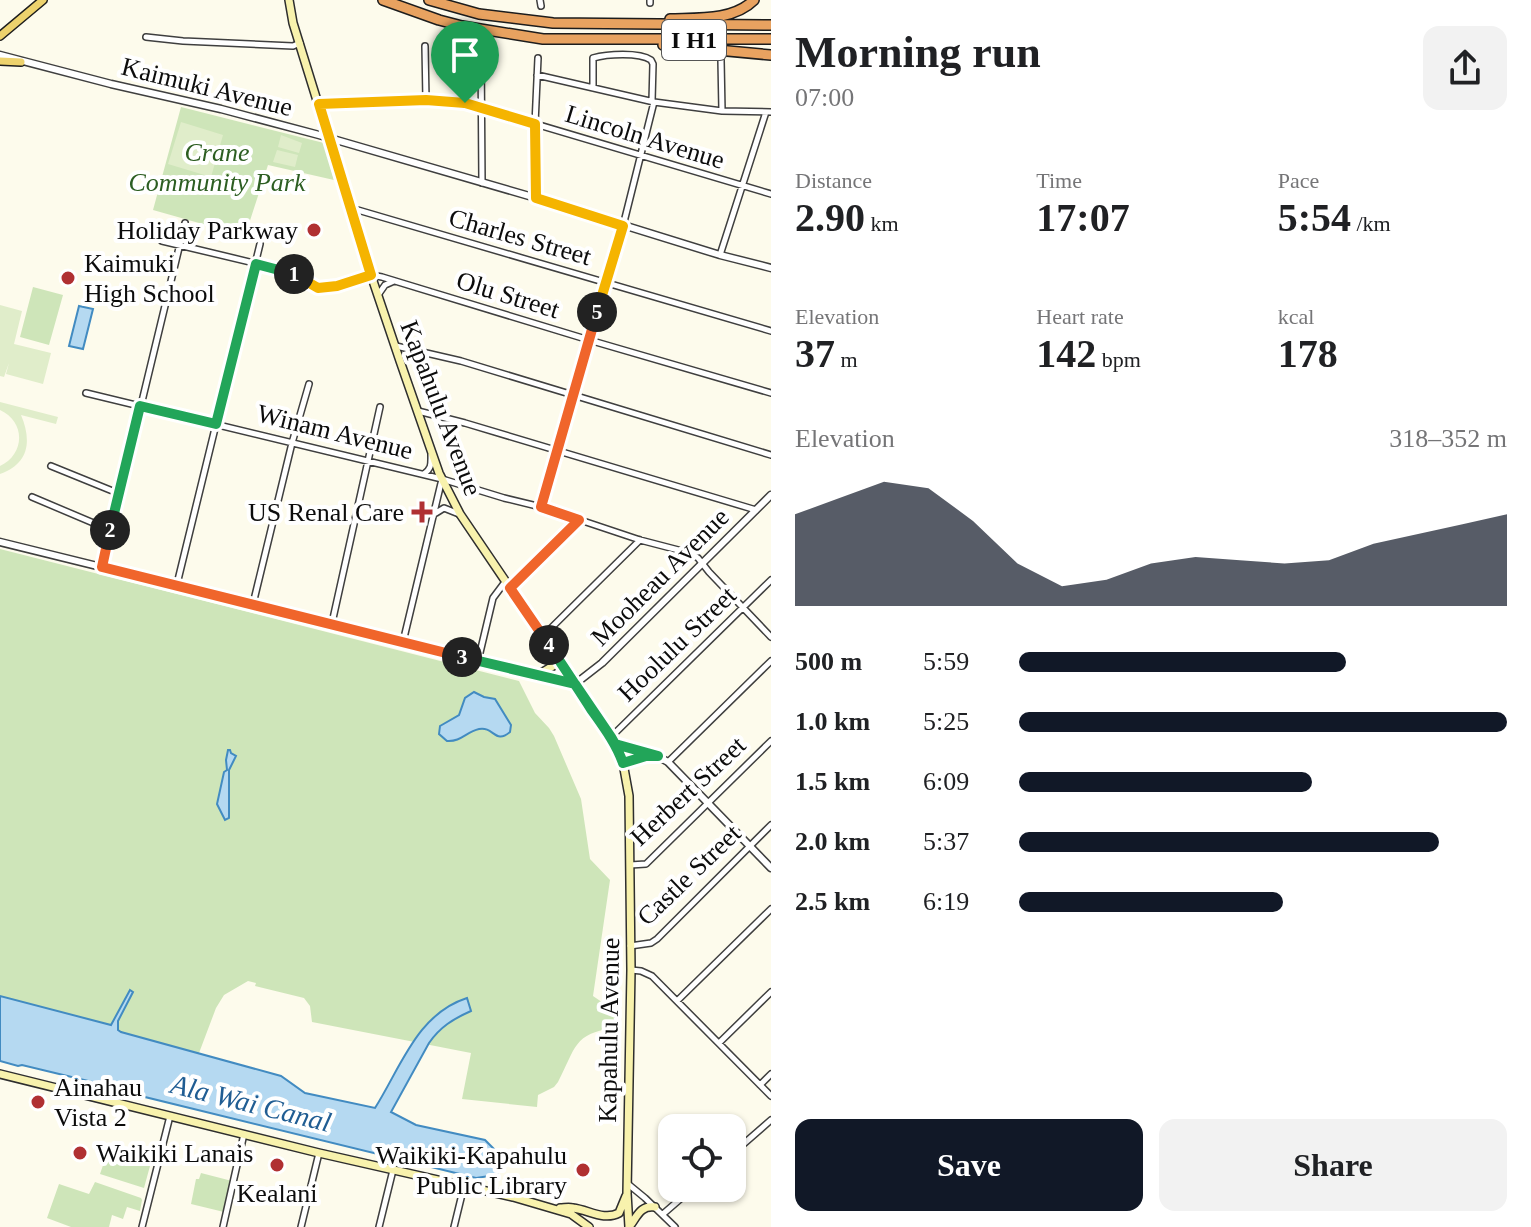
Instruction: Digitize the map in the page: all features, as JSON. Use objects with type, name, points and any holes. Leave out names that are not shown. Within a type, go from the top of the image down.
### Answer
[{"type":"highway","name":"I H1","points":[[383,0],[439,20],[491,32],[543,39],[771,39]]},
{"type":"highway","name":"I H1","points":[[429,0],[464,11],[553,23],[771,25]]},
{"type":"highway","points":[[595,24],[713,16],[741,11],[754,0]]},
{"type":"highway","points":[[618,40],[771,55]]},
{"type":"main road","points":[[0,36],[43,0]]},
{"type":"main road","name":"Kapahulu Avenue","points":[[286,0],[371,275],[442,479],[460,514],[613,740],[623,763],[629,796],[630,865],[629,1227]]},
{"type":"main road","points":[[0,58],[21,62]]},
{"type":"main road","points":[[536,676],[553,666],[553,651]]},
{"type":"main road","points":[[613,740],[658,756]]},
{"type":"main road","points":[[0,1074],[554,1208],[576,1216],[589,1227]]},
{"type":"main road","points":[[554,1208],[574,1208],[614,1216],[619,1213],[627,1188]]},
{"type":"main road","points":[[629,1227],[643,1208],[655,1207]]},
{"type":"street","points":[[146,37],[262,45],[293,46],[300,43]]},
{"type":"street","points":[[425,46],[426,100]]},
{"type":"street","points":[[481,50],[482,183]]},
{"type":"street","points":[[541,507],[641,157],[653,102],[653,64],[650,58],[642,55],[593,58],[593,88]]},
{"type":"street","points":[[536,198],[538,58]]},
{"type":"street","points":[[721,60],[722,111]]},
{"type":"street","name":"Kaimuki Avenue","points":[[21,62],[210,106],[329,138],[771,268]]},
{"type":"street","points":[[537,75],[653,102],[722,111],[769,112],[741,186],[720,255]]},
{"type":"street","name":"Lincoln Avenue","points":[[319,104],[426,100],[465,103],[771,194]]},
{"type":"street","name":"Charles Street","points":[[351,208],[771,331]]},
{"type":"street","points":[[102,567],[185,223]]},
{"type":"street","points":[[162,241],[296,275],[318,288],[337,286],[371,275]]},
{"type":"street","points":[[177,584],[260,244]]},
{"type":"street","name":"Olu Street","points":[[371,275],[771,393]]},
{"type":"street","points":[[378,295],[385,285],[395,281]]},
{"type":"street","points":[[395,346],[461,361],[771,455]]},
{"type":"street","points":[[253,604],[309,384]]},
{"type":"street","name":"Winam Avenue","points":[[86,393],[442,479],[690,553],[771,637]]},
{"type":"street","points":[[332,623],[380,407]]},
{"type":"street","points":[[418,411],[756,510]]},
{"type":"street","points":[[423,474],[432,465],[430,447]]},
{"type":"street","points":[[51,466],[120,494]]},
{"type":"street","points":[[403,642],[442,479]]},
{"type":"street","name":"Mooheau Avenue","points":[[575,684],[602,663],[771,495]]},
{"type":"street","points":[[32,497],[110,530]]},
{"type":"street","points":[[435,514],[444,508],[460,514]]},
{"type":"street","points":[[478,661],[493,598],[579,520]]},
{"type":"street","points":[[543,636],[640,540]]},
{"type":"street","points":[[0,542],[575,684]]},
{"type":"street","name":"Hoolulu Street","points":[[613,740],[771,580]]},
{"type":"street","points":[[668,762],[771,661]]},
{"type":"street","name":"Herbert Street","points":[[630,865],[646,864],[771,741]]},
{"type":"street","points":[[623,763],[646,756],[658,756],[668,762],[771,868]]},
{"type":"street","name":"Castle Street","points":[[630,946],[657,939],[771,825]]},
{"type":"street","points":[[677,1001],[771,909]]},
{"type":"street","points":[[631,970],[649,973],[771,1096]]},
{"type":"street","points":[[719,1043],[771,992]]},
{"type":"street","points":[[760,1085],[771,1074]]},
{"type":"street","points":[[142,1227],[170,1115]]},
{"type":"street","points":[[746,1142],[771,1120]]},
{"type":"street","points":[[223,1227],[244,1133]]},
{"type":"street","points":[[301,1227],[319,1153]]},
{"type":"street","points":[[379,1227],[393,1170]]},
{"type":"street","points":[[454,1227],[464,1186]]},
{"type":"street","points":[[627,1188],[655,1207],[675,1227]]},
{"type":"street","points":[[663,1214],[677,1202]]},
{"type":"green space","name":"Crane Community Park","points":[[181,107],[324,143],[334,180],[268,165],[245,236],[153,210]]},
{"type":"green space","points":[[181,122],[223,135],[211,177],[168,164]]},
{"type":"green space","points":[[281,135],[302,143],[299,153],[278,147]]},
{"type":"green space","points":[[277,150],[298,155],[295,167],[273,162]]},
{"type":"green space","points":[[33,287],[63,295],[49,345],[20,337]]},
{"type":"green space","points":[[0,305],[22,311],[14,344],[51,353],[43,384],[6,374],[9,363],[4,377],[0,376]]},
{"type":"green space","points":[[0,402],[58,417],[56,424],[21,415],[26,450],[17,464],[0,474],[0,466],[14,454],[19,438],[14,422],[0,410]]},
{"type":"green space","points":[[0,549],[519,681],[535,713],[554,736],[581,799],[590,859],[610,880],[593,996],[615,1011],[615,1028],[583,1038],[558,1082],[538,1095],[537,1107],[462,1099],[471,1053],[312,1022],[310,1006],[304,998],[255,986],[256,983],[248,981],[224,995],[199,1053],[121,1032],[112,1025],[0,996]]},
{"type":"green space","points":[[110,1145],[153,1155],[144,1188],[100,1174]]},
{"type":"green space","points":[[201,1173],[232,1181],[224,1212],[191,1204],[196,1179]]},
{"type":"green space","points":[[95,1182],[141,1198],[140,1211],[127,1207],[123,1219],[112,1215],[109,1227],[71,1227],[47,1218],[59,1184],[89,1194]]},
{"type":"water","points":[[79,306],[93,309],[83,349],[69,346]]},
{"type":"water","points":[[474,692],[495,699],[511,725],[510,732],[501,737],[479,729],[447,741],[439,734],[440,726],[459,715],[465,698]]},
{"type":"water","points":[[228,750],[236,756],[229,770],[229,818],[225,820],[217,804],[227,770]]},
{"type":"water","name":"Ala Wai Canal","points":[[130,990],[133,992],[118,1021],[121,1032],[281,1076],[305,1093],[375,1108],[423,1029],[435,1016],[467,998],[471,1011],[447,1024],[433,1037],[391,1112],[416,1125],[485,1140],[500,1155],[503,1166],[496,1175],[476,1178],[0,1061],[0,996],[111,1025]]},
{"type":"place","name":"Holiday Parkway","points":[[314,230]]},
{"type":"place","name":"Kaimuki High School","points":[[68,278]]},
{"type":"place","name":"US Renal Care","points":[[422,512]]},
{"type":"place","name":"Ainahau Vista 2","points":[[38,1102]]},
{"type":"place","name":"Waikiki Lanais","points":[[80,1153]]},
{"type":"place","name":"Kealani","points":[[277,1165]]},
{"type":"place","name":"Waikiki-Kapahulu Public Library","points":[[583,1170]]},
{"type":"route","points":[[465,103],[426,100],[319,104],[371,275],[337,286],[318,288],[296,275],[256,264],[216,424],[140,406],[102,567],[575,684],[611,737],[615,744],[658,756],[635,758],[623,763],[611,737],[510,588],[579,520],[541,507],[623,226],[536,198],[535,124],[465,103]]}]
